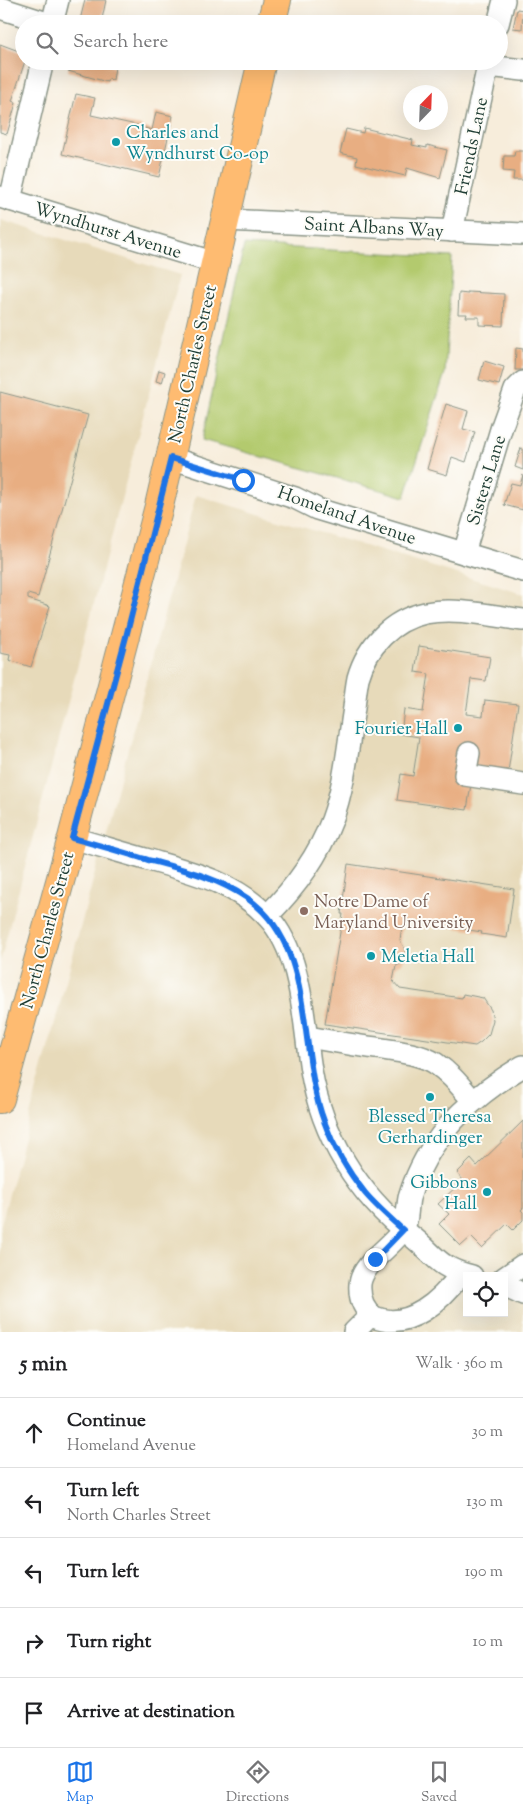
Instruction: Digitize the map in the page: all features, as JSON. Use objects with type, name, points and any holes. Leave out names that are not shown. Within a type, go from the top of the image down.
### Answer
[{"type":"main road","points":[[273,15],[277,0]]},
{"type":"main road","name":"North Charles Street","points":[[0,1100],[127,633],[171,458],[260,70]]},
{"type":"street","points":[[54,15],[58,0]]},
{"type":"street","points":[[500,15],[504,0]]},
{"type":"street","points":[[0,8],[22,15]]},
{"type":"street","points":[[508,67],[523,70]]},
{"type":"street","points":[[5,198],[41,70]]},
{"type":"street","name":"Friends Lane","points":[[452,231],[487,70]]},
{"type":"street","name":"Wyndhurst Avenue","points":[[5,198],[216,263]]},
{"type":"street","name":"Saint Albans Way","points":[[225,220],[523,234]]},
{"type":"street","name":"Sisters Lane","points":[[464,553],[505,417],[515,390],[523,382]]},
{"type":"street","name":"Homeland Avenue","points":[[171,458],[295,498],[317,509],[523,571]]},
{"type":"street","points":[[267,916],[294,888],[304,874],[333,819],[344,769],[358,678],[376,642],[395,625],[425,613],[459,612],[523,620]]},
{"type":"street","points":[[469,753],[465,774],[523,784]]},
{"type":"street","points":[[72,838],[208,877],[248,899],[267,916],[286,943],[291,957],[308,1037],[316,1097],[324,1122],[337,1149],[366,1193],[403,1230],[438,1262],[463,1273]]},
{"type":"street","points":[[308,1037],[393,1051],[425,1059],[443,1069],[473,1101]]},
{"type":"street","points":[[463,1279],[432,1308],[417,1319],[403,1325],[394,1326],[382,1323],[362,1305],[360,1282],[365,1271],[403,1230],[410,1197],[424,1161],[437,1139],[454,1119],[489,1087],[523,1066]]},
{"type":"street","points":[[508,1275],[523,1265]]},
{"type":"street","points":[[508,1287],[523,1294]]},
{"type":"street","points":[[354,1332],[371,1315]]},
{"type":"shaded area","points":[[0,220],[180,275],[0,962]]},
{"type":"shaded area","name":"Notre Dame of Maryland University","points":[[196,495],[523,594],[523,1332],[0,1332],[0,1228]]},
{"type":"green space","points":[[244,245],[452,257],[445,373],[405,497],[202,440]]},
{"type":"building","points":[[85,0],[106,0],[103,15],[81,15]]},
{"type":"building","points":[[517,9],[523,10],[522,29],[513,28]]},
{"type":"building","points":[[0,44],[15,50],[15,70],[22,70],[12,101],[16,103],[7,134],[0,132]]},
{"type":"building","points":[[115,70],[113,80],[108,79],[107,82],[68,71]]},
{"type":"building","name":"Charles and Wyndhurst Co-op","points":[[76,94],[95,98],[91,115],[152,130],[156,112],[173,116],[159,177],[62,154]]},
{"type":"building","points":[[364,128],[413,140],[412,145],[427,148],[427,145],[447,150],[440,178],[407,168],[405,176],[356,164],[357,157],[340,153],[346,129],[363,133]]},
{"type":"building","points":[[515,151],[523,151],[523,180],[513,180],[514,172],[503,171],[504,156],[514,156]]},
{"type":"building","points":[[468,292],[504,294],[503,326],[479,325],[479,317],[466,317],[467,314],[458,314],[459,293],[468,294]]},
{"type":"building","points":[[516,348],[523,349],[523,370],[515,370]]},
{"type":"building","points":[[484,361],[504,367],[499,385],[479,380]]},
{"type":"building","points":[[159,370],[165,372],[162,383],[156,381]]},
{"type":"building","points":[[0,392],[88,415],[38,597],[28,594],[28,599],[50,606],[31,667],[9,660],[10,655],[0,653]]},
{"type":"building","points":[[446,404],[468,411],[463,429],[475,432],[466,462],[452,457],[447,475],[427,469]]},
{"type":"building","points":[[521,448],[523,449],[523,470],[515,467]]},
{"type":"building","points":[[523,475],[523,510],[504,505],[511,483],[520,485]]},
{"type":"building","name":"Fourier Hall","points":[[419,646],[490,657],[486,681],[471,679],[466,714],[483,716],[485,700],[518,704],[508,772],[475,767],[460,749],[456,781],[471,784],[467,810],[397,800],[401,774],[413,776],[419,737],[401,734],[404,709],[423,712],[429,674],[415,672]]},
{"type":"building","name":"Meletia Hall","points":[[348,864],[514,889],[507,938],[481,934],[482,932],[410,921],[402,926],[400,941],[406,955],[402,963],[396,966],[393,981],[400,989],[462,998],[463,994],[483,998],[491,1010],[493,1020],[489,1034],[481,1042],[475,1046],[325,1024],[343,914],[341,914]]},
{"type":"building","name":"Gibbons Hall","points":[[523,1121],[523,1208],[521,1210],[523,1212],[523,1220],[513,1230],[507,1224],[482,1248],[471,1237],[461,1246],[439,1224],[449,1214],[438,1204],[463,1180],[457,1173],[471,1159],[477,1166]]},
{"type":"place","name":"Charles and Wyndhurst Co-op","points":[[116,142]]},
{"type":"place","name":"Fourier Hall","points":[[458,728]]},
{"type":"place","name":"Notre Dame of Maryland University","points":[[304,911]]},
{"type":"place","name":"Meletia Hall","points":[[371,956]]},
{"type":"place","name":"Blessed Theresa Gerhardinger","points":[[430,1097]]},
{"type":"place","name":"Gibbons Hall","points":[[487,1192]]},
{"type":"route","points":[[243,480],[171,458],[127,633],[72,838],[208,877],[248,899],[267,916],[277,929],[286,943],[297,981],[308,1037],[316,1097],[324,1122],[352,1174],[366,1193],[403,1230],[375,1259]]}]
